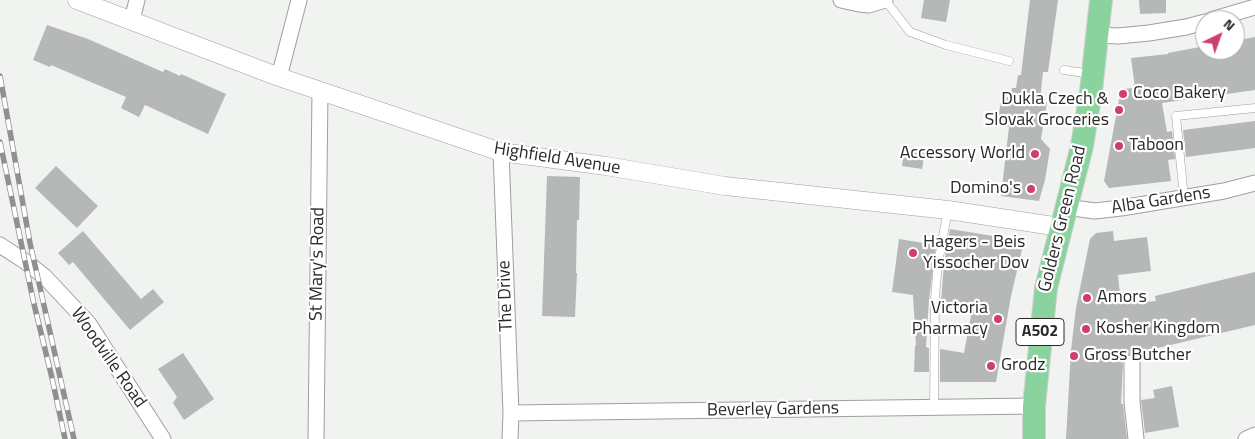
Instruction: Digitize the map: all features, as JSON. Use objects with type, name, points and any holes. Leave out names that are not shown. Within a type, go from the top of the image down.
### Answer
[{"type":"main road","name":"Golders Green Road","points":[[1034,439],[1034,406],[1042,312],[1063,217],[1082,146],[1093,74],[1101,0]]},
{"type":"street","name":"Highfield Avenue","points":[[77,0],[279,77],[501,152],[606,166],[725,186],[948,210],[1063,217]]},
{"type":"street","points":[[132,20],[137,0]]},
{"type":"street","points":[[279,77],[299,0]]},
{"type":"street","points":[[840,0],[870,5],[885,0]]},
{"type":"street","points":[[1098,35],[1118,36],[1149,33],[1195,25]]},
{"type":"street","name":"St Mary's Road","points":[[316,439],[320,90]]},
{"type":"street","name":"The Drive","points":[[501,152],[511,413],[510,439]]},
{"type":"street","name":"Alba Gardens","points":[[1063,217],[1095,210],[1224,191],[1255,183]]},
{"type":"street","name":"Woodville Road","points":[[0,245],[45,277],[89,324],[163,439]]},
{"type":"street","points":[[1132,363],[1132,402],[1136,439]]},
{"type":"street","name":"Beverley Gardens","points":[[511,413],[1034,406]]},
{"type":"street","points":[[1246,439],[1255,435]]},
{"type":"lane","points":[[885,0],[910,32],[946,45],[1008,61]]},
{"type":"lane","points":[[1064,70],[1093,74]]},
{"type":"lane","points":[[1184,198],[1176,116],[1255,108]]},
{"type":"lane","points":[[934,408],[935,298],[938,263],[948,210]]},
{"type":"building","points":[[924,0],[950,0],[946,22],[921,18]]},
{"type":"building","points":[[1030,0],[1058,0],[1048,72],[1043,72],[1040,101],[1047,102],[1041,139],[1050,149],[1045,180],[1039,201],[1001,196],[1009,127],[997,123],[1002,96],[1010,98],[1012,88],[1016,88],[1018,75],[1021,75]]},
{"type":"building","points":[[1139,0],[1166,0],[1166,13],[1140,14]]},
{"type":"building","points":[[47,25],[88,39],[163,72],[165,69],[180,76],[181,74],[226,94],[208,134],[145,105],[139,117],[121,108],[126,97],[51,65],[50,67],[33,60]]},
{"type":"building","points":[[1255,37],[1255,90],[1162,103],[1167,132],[1172,131],[1175,159],[1168,160],[1171,181],[1109,188],[1104,181],[1121,89],[1135,88],[1131,58],[1168,54],[1195,48],[1195,60],[1245,60],[1245,39]]},
{"type":"building","points":[[1255,121],[1255,148],[1186,157],[1183,130]]},
{"type":"building","points":[[904,149],[925,152],[922,169],[902,166]]},
{"type":"building","points":[[56,166],[98,206],[77,228],[35,188]]},
{"type":"building","points":[[547,176],[580,177],[575,317],[542,316]]},
{"type":"building","points":[[950,229],[1024,241],[1011,296],[996,382],[940,382],[940,349],[964,353],[973,305],[941,301],[944,264]]},
{"type":"building","points":[[83,231],[141,299],[153,289],[164,302],[130,330],[73,262],[69,265],[58,253]]},
{"type":"building","points":[[1113,231],[1114,241],[1147,237],[1151,271],[1118,275],[1121,304],[1156,301],[1155,296],[1255,272],[1255,325],[1124,356],[1121,404],[1123,404],[1127,439],[1066,439],[1071,350],[1076,308],[1090,239],[1096,233]]},
{"type":"building","points":[[899,239],[936,245],[929,300],[926,347],[929,348],[929,372],[914,372],[916,346],[913,295],[892,292]]},
{"type":"building","points":[[183,353],[214,399],[184,420],[173,403],[177,397],[158,369]]},
{"type":"building","points":[[1172,386],[1179,427],[1145,433],[1141,400],[1155,398],[1153,390]]},
{"type":"railway","points":[[0,76],[30,243],[74,439]]},
{"type":"railway","points":[[0,142],[65,439]]},
{"type":"place","name":"Coco Bakery","points":[[1123,94]]},
{"type":"place","name":"Dukla Czech & Slovak Groceries","points":[[1119,110]]},
{"type":"place","name":"Taboon","points":[[1119,146]]},
{"type":"place","name":"Accessory World","points":[[1035,154]]},
{"type":"place","name":"Domino's","points":[[1031,189]]},
{"type":"place","name":"Hagers - Beis Yissocher Dov","points":[[913,253]]},
{"type":"place","name":"Amors","points":[[1087,298]]},
{"type":"place","name":"Victoria Pharmacy","points":[[998,319]]},
{"type":"place","name":"Kosher Kingdom","points":[[1086,329]]},
{"type":"place","name":"Gross Butcher","points":[[1074,356]]},
{"type":"place","name":"Grodz","points":[[991,366]]}]
